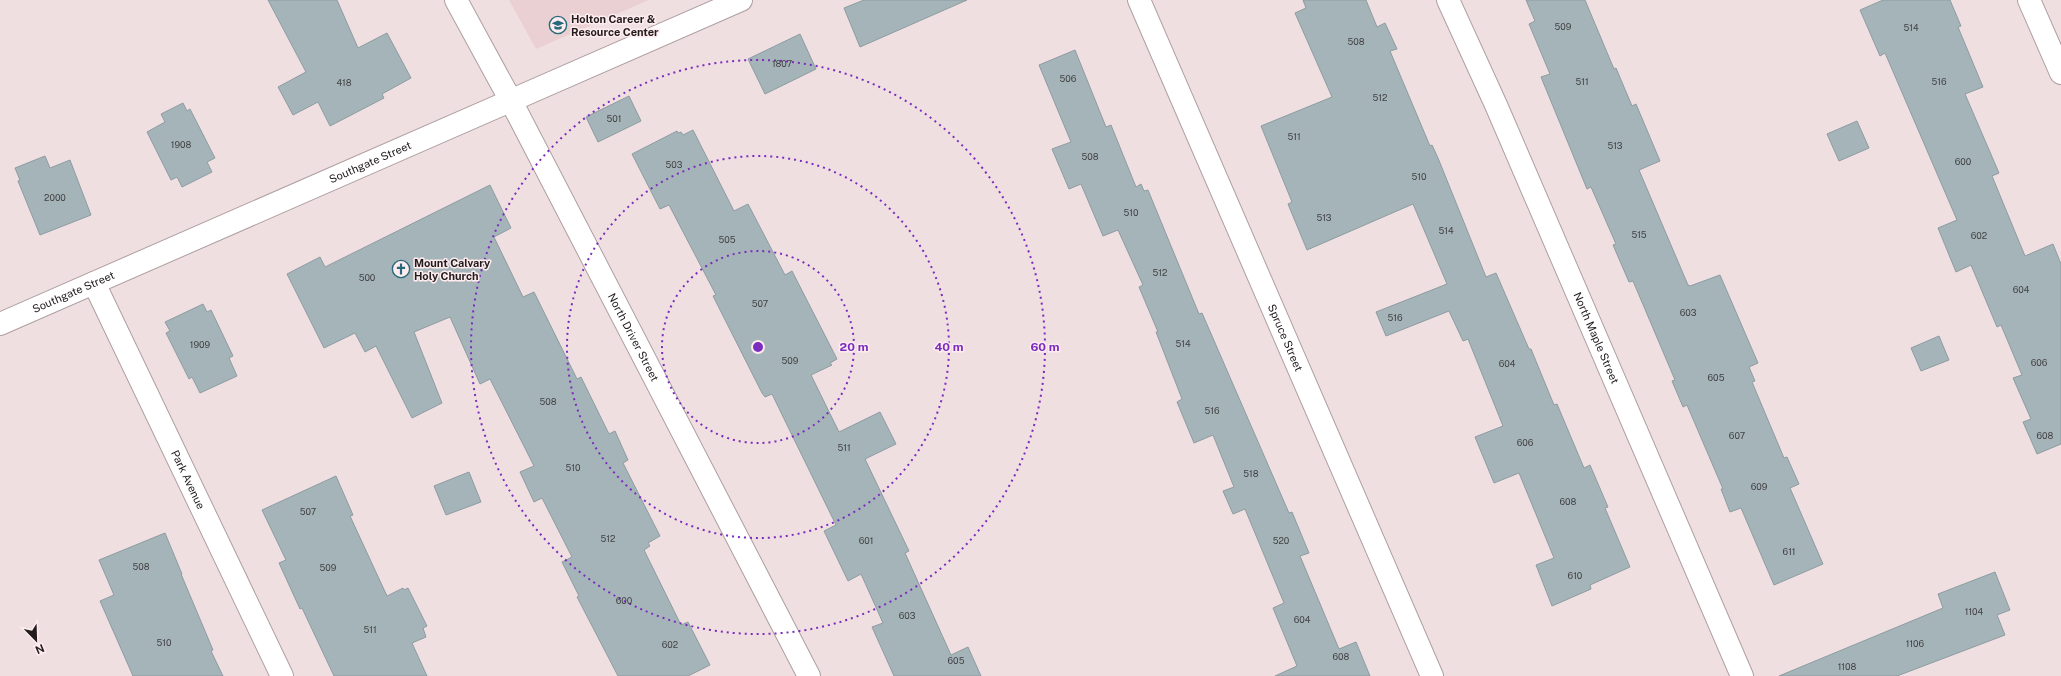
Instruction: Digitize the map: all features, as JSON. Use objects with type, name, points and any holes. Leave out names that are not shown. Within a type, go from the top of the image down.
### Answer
[{"type":"street","name":"North Driver Street","points":[[456,0],[511,101],[810,676]]},
{"type":"street","name":"Southgate Street","points":[[0,324],[741,0]]},
{"type":"street","name":"Spruce Street","points":[[1139,0],[1432,676]]},
{"type":"street","name":"North Maple Street","points":[[1448,0],[1502,120],[1742,676]]},
{"type":"street","points":[[2029,0],[2061,73]]},
{"type":"street","name":"Park Avenue","points":[[94,283],[282,676]]},
{"type":"shaded area","name":"Holton Career & Resource Center","points":[[509,0],[649,0],[536,49]]},
{"type":"building","points":[[268,0],[337,0],[358,48],[387,33],[411,78],[382,94],[384,98],[330,126],[318,102],[293,115],[278,87],[306,72]]},
{"type":"building","points":[[864,0],[967,0],[860,47],[844,8]]},
{"type":"building","points":[[1303,0],[1366,0],[1377,27],[1385,23],[1397,49],[1390,51],[1430,146],[1432,145],[1438,158],[1486,277],[1496,273],[1529,349],[1531,349],[1554,405],[1557,404],[1584,468],[1590,465],[1608,507],[1605,508],[1630,567],[1590,585],[1591,589],[1552,606],[1536,565],[1554,558],[1519,473],[1494,483],[1475,437],[1503,426],[1468,339],[1463,341],[1449,311],[1386,336],[1376,312],[1447,284],[1413,204],[1307,250],[1288,204],[1292,202],[1261,126],[1332,97],[1295,13],[1306,8]]},
{"type":"building","points":[[1526,0],[1585,0],[1614,69],[1616,68],[1632,106],[1636,104],[1660,161],[1639,170],[1688,285],[1690,286],[1720,275],[1758,363],[1749,367],[1755,381],[1752,382],[1784,458],[1787,457],[1799,484],[1790,488],[1823,564],[1774,585],[1741,508],[1730,512],[1721,489],[1723,489],[1687,405],[1683,407],[1672,381],[1675,380],[1633,281],[1629,282],[1613,245],[1616,244],[1591,187],[1587,189],[1541,77],[1550,74],[1529,24],[1535,21]]},
{"type":"building","points":[[1883,0],[1950,0],[1961,26],[1958,27],[1983,87],[1965,94],[1999,173],[1992,176],[2025,256],[2053,244],[2061,264],[2061,444],[2037,454],[2023,422],[2031,419],[2013,378],[2022,375],[2001,325],[1997,327],[1971,265],[1956,272],[1938,228],[1957,220],[1885,53],[1880,56],[1860,10]]},
{"type":"building","points":[[800,34],[816,69],[765,94],[748,59]]},
{"type":"building","points":[[1075,50],[1106,127],[1111,125],[1136,187],[1141,184],[1144,191],[1148,190],[1199,314],[1202,313],[1289,513],[1292,512],[1309,553],[1300,556],[1339,649],[1356,642],[1370,676],[1275,676],[1297,666],[1273,608],[1284,603],[1245,509],[1233,514],[1223,491],[1234,487],[1213,435],[1194,443],[1177,402],[1182,399],[1156,332],[1158,332],[1139,287],[1143,285],[1118,230],[1103,236],[1081,184],[1069,189],[1052,149],[1071,142],[1039,65]]},
{"type":"building","points":[[629,96],[641,121],[598,142],[586,117]]},
{"type":"building","points":[[183,103],[187,111],[190,109],[215,158],[207,162],[212,172],[182,187],[177,177],[171,180],[147,132],[165,122],[161,114]]},
{"type":"building","points":[[1857,121],[1869,148],[1839,161],[1827,134]]},
{"type":"building","points":[[693,130],[734,211],[748,204],[785,275],[792,271],[837,359],[830,363],[832,365],[811,375],[839,432],[880,412],[896,444],[865,459],[909,551],[905,553],[951,655],[968,647],[981,676],[894,676],[872,627],[883,623],[861,574],[848,581],[824,531],[836,525],[772,394],[765,397],[762,393],[713,296],[716,295],[669,205],[660,209],[632,154],[677,131],[678,133],[681,132],[683,135]]},
{"type":"building","points":[[45,156],[50,168],[70,160],[91,215],[40,235],[18,181],[20,180],[15,168]]},
{"type":"building","points":[[490,185],[511,228],[494,237],[523,297],[534,292],[577,379],[581,377],[609,434],[615,431],[628,460],[623,463],[660,536],[648,543],[650,546],[644,550],[681,625],[688,622],[710,665],[688,676],[618,676],[577,597],[579,596],[562,562],[572,557],[542,498],[534,502],[520,472],[534,466],[490,379],[480,384],[450,317],[414,332],[442,403],[412,418],[376,346],[365,352],[355,333],[324,348],[287,274],[320,257],[325,267]]},
{"type":"building","points":[[203,304],[207,312],[211,310],[233,356],[229,358],[237,376],[200,393],[192,377],[189,379],[166,333],[170,331],[165,322]]},
{"type":"building","points":[[1939,336],[1949,360],[1921,371],[1911,348]]},
{"type":"building","points":[[469,472],[481,502],[446,515],[434,486]]},
{"type":"building","points":[[336,476],[353,515],[350,516],[387,596],[403,588],[404,590],[408,588],[427,626],[423,628],[426,637],[412,643],[427,676],[334,676],[302,608],[300,609],[279,563],[286,560],[262,510]]},
{"type":"building","points":[[165,533],[213,650],[211,651],[223,676],[133,676],[100,601],[114,595],[99,560]]},
{"type":"building","points":[[1995,572],[2010,610],[1997,615],[2005,635],[1897,676],[1779,676],[1943,608],[1938,594]]},
{"type":"place","name":"Holton Career & Resource Center","points":[[558,25]]},
{"type":"place","name":"Mount Calvary Holy Church","points":[[401,269]]}]
